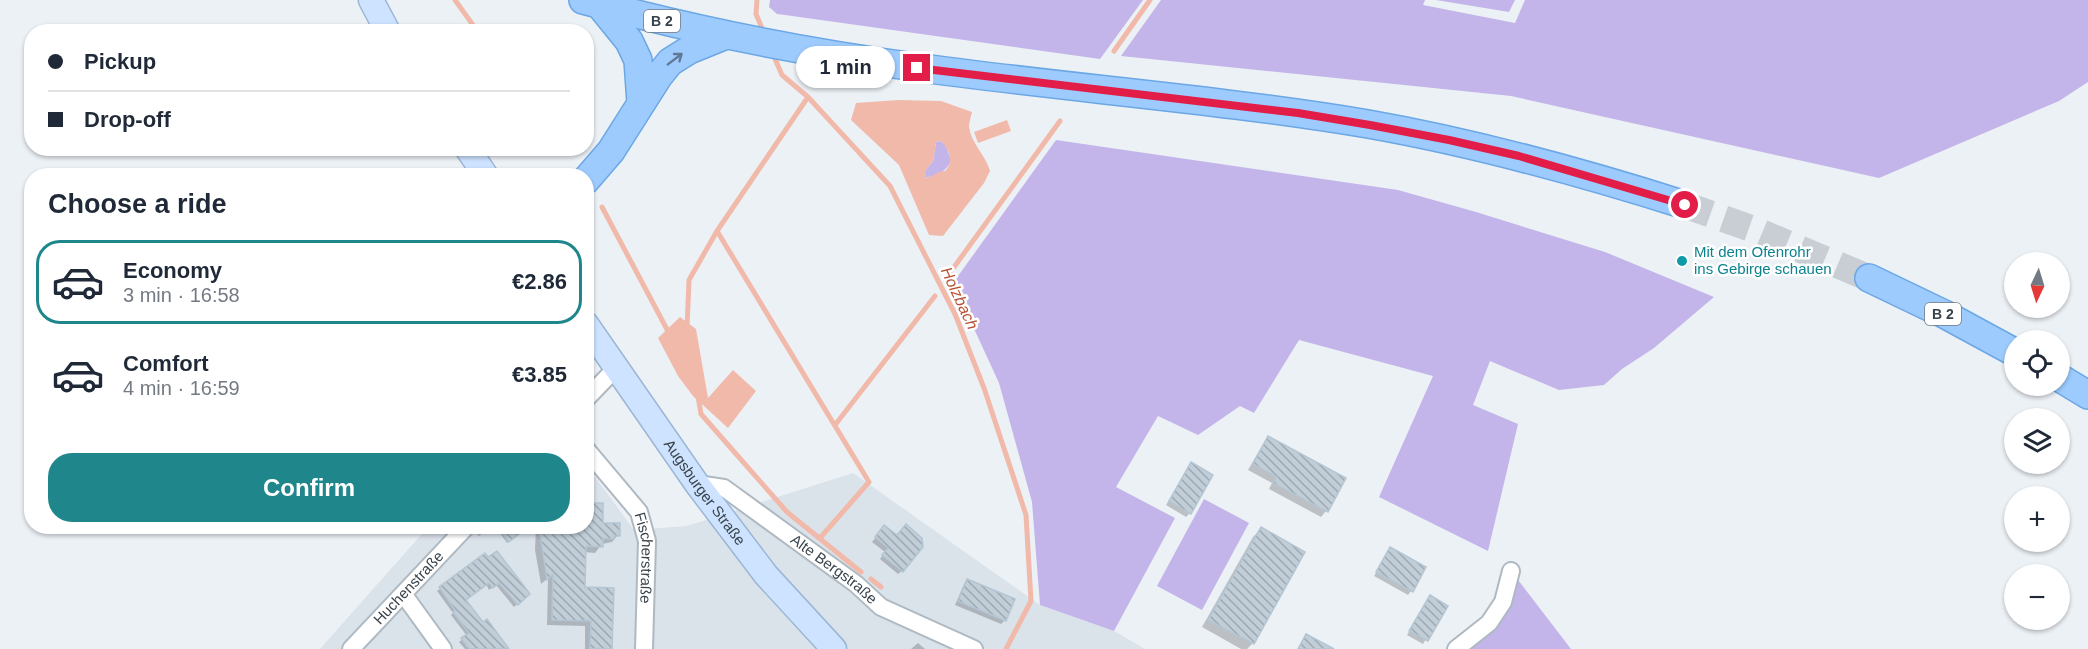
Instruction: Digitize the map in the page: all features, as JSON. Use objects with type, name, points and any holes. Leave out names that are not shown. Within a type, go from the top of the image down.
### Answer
[{"type":"main road","name":"B 2","points":[[591,2],[647,18],[794,48],[917,68],[1298,113],[1370,125],[1519,156],[1685,205]]},
{"type":"main road","points":[[591,2],[629,41],[638,60],[641,104]]},
{"type":"main road","points":[[594,171],[628,128],[641,104],[670,62],[689,50],[735,36]]},
{"type":"main road","name":"B 2","points":[[1869,278],[1944,314],[2004,347]]},
{"type":"main road","points":[[2070,384],[2088,395]]},
{"type":"street","points":[[371,0],[384,24]]},
{"type":"street","name":"Augsburger Straße","points":[[594,336],[697,484],[766,575],[834,649]]},
{"type":"street","points":[[594,391],[616,368]]},
{"type":"street","name":"Fischerstraße","points":[[594,459],[639,512],[644,528],[647,541],[644,649]]},
{"type":"street","name":"Alte Bergstraße","points":[[697,484],[724,488],[856,584],[881,607],[974,649]]},
{"type":"street","name":"Huchenstraße","points":[[351,649],[460,534]]},
{"type":"street","points":[[1456,649],[1490,623],[1503,602],[1511,571]]},
{"type":"street","points":[[404,595],[443,649]]},
{"type":"shaded area","points":[[770,0],[1143,0],[1100,59],[777,14],[769,7]]},
{"type":"shaded area","points":[[1161,0],[1425,0],[1423,5],[1515,23],[1525,0],[2088,0],[2088,82],[2059,101],[1879,178],[1511,96],[1121,56]]},
{"type":"shaded area","points":[[1436,0],[1515,0],[1509,12]]},
{"type":"shaded area","points":[[898,100],[941,101],[972,112],[970,133],[990,171],[984,183],[943,236],[929,235],[899,165],[851,120],[856,103]],"holes":[[[941,141],[950,156],[950,163],[945,171],[926,178],[926,170],[933,161],[936,142]]]},
{"type":"shaded area","points":[[1007,120],[1011,131],[978,143],[974,132]]},
{"type":"shaded area","points":[[1056,140],[1398,190],[1605,252],[1714,297],[1654,348],[1622,369],[1604,385],[1559,390],[1490,361],[1473,405],[1518,424],[1488,551],[1379,497],[1433,376],[1299,340],[1254,413],[1240,406],[1198,435],[1158,416],[1116,487],[1175,518],[1114,631],[1040,605],[1032,502],[999,383],[953,283]]},
{"type":"shaded area","points":[[941,141],[946,146],[951,160],[941,172],[925,178],[926,170],[933,161],[936,142]]},
{"type":"shaded area","points":[[680,317],[696,329],[708,398],[733,370],[756,391],[728,428],[693,396],[678,376],[658,338]]},
{"type":"shaded area","points":[[853,473],[1040,605],[1114,631],[1145,649],[320,649],[422,534],[594,534],[594,476],[634,530],[687,526]]},
{"type":"shaded area","points":[[1204,499],[1249,523],[1202,610],[1157,586]]},
{"type":"shaded area","points":[[1515,576],[1571,649],[1467,649]]},
{"type":"building","points":[[1268,436],[1346,478],[1328,512],[1273,483],[1277,477],[1253,464]]},
{"type":"building","points":[[1191,462],[1213,475],[1191,514],[1169,501]]},
{"type":"building","points":[[594,503],[603,503],[603,523],[620,523],[620,536],[614,536],[614,539],[603,538],[603,547],[586,546],[585,587],[614,588],[612,649],[590,649],[591,621],[552,620],[553,574],[547,580],[540,534],[594,534]]},
{"type":"building","points":[[906,524],[922,538],[923,547],[903,572],[882,555],[888,548],[875,537],[884,525],[897,535]]},
{"type":"building","points":[[1261,527],[1305,552],[1254,644],[1208,620]]},
{"type":"building","points":[[503,534],[519,534],[509,542]]},
{"type":"building","points":[[1390,547],[1426,567],[1413,592],[1376,572]]},
{"type":"building","points":[[497,551],[530,594],[518,605],[499,583],[493,588],[489,583],[466,600],[483,622],[487,619],[509,649],[469,649],[461,638],[469,633],[453,612],[455,610],[439,587],[485,553],[488,557]]},
{"type":"building","points":[[967,579],[1015,599],[1006,621],[958,601]]},
{"type":"building","points":[[1430,595],[1448,606],[1428,641],[1409,631]]},
{"type":"building","points":[[1306,634],[1334,649],[1298,649]]},
{"type":"waterway","points":[[455,0],[472,24]]},
{"type":"waterway","name":"Holzbach","points":[[757,0],[756,14],[764,33]]},
{"type":"waterway","points":[[1114,51],[1150,0]]},
{"type":"waterway","name":"Holzbach","points":[[772,52],[782,75],[808,97],[890,186],[955,314],[984,388],[1026,515],[1031,601],[1006,649]]},
{"type":"waterway","points":[[687,328],[689,280],[717,231],[808,97]]},
{"type":"waterway","points":[[949,274],[1060,121]]},
{"type":"waterway","points":[[602,207],[670,335]]},
{"type":"waterway","points":[[717,231],[869,482],[820,538]]},
{"type":"waterway","points":[[835,425],[935,296]]},
{"type":"waterway","points":[[698,396],[701,414],[787,512],[861,572]]},
{"type":"waterway","points":[[871,579],[881,587]]},
{"type":"tunnel","points":[[1685,205],[1750,228],[1869,278]]},
{"type":"place","name":"Mit dem Ofenrohr ins Gebirge schauen","points":[[1682,261]]},
{"type":"route","points":[[917,68],[1298,113],[1370,125],[1519,156],[1600,178],[1685,205]]}]
